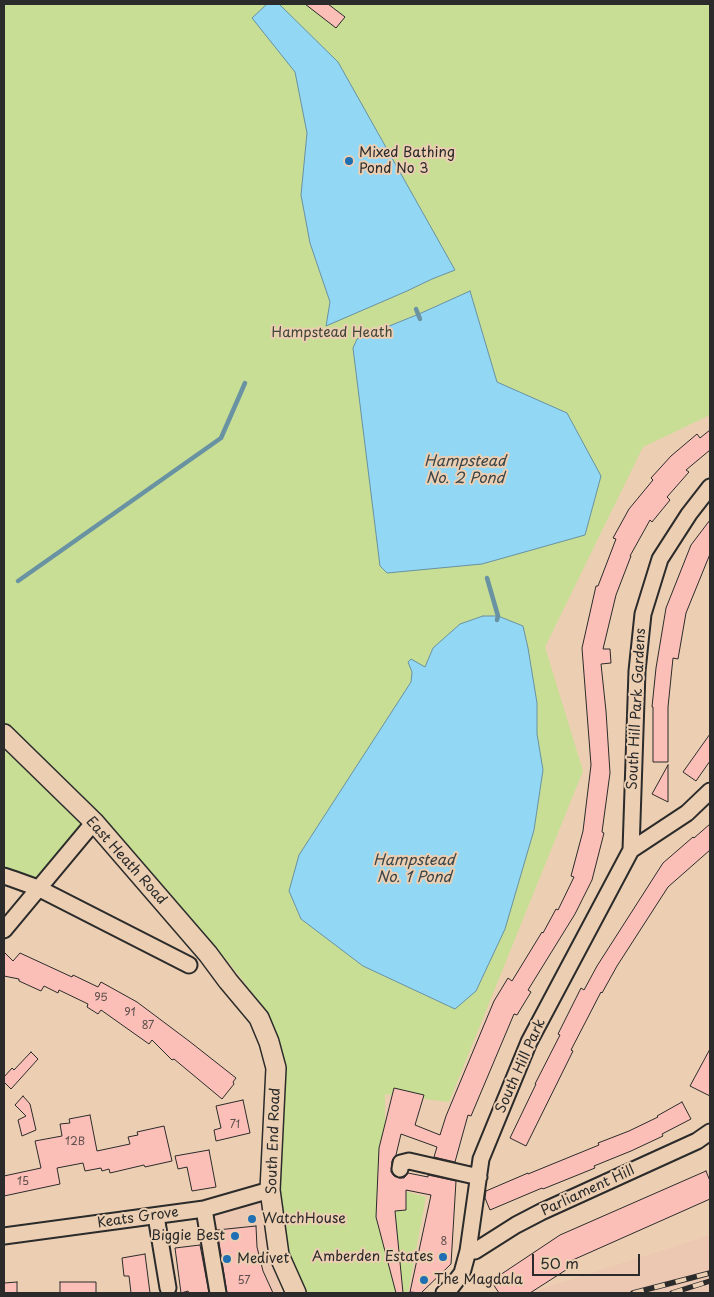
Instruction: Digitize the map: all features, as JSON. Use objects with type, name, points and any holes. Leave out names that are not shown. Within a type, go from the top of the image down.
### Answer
[{"type":"street","name":"South Hill Park Gardens","points":[[631,850],[637,671],[643,614],[660,559],[689,514],[710,487]]},
{"type":"street","name":"East Heath Road","points":[[4,734],[94,822],[241,995]]},
{"type":"street","points":[[631,850],[687,813],[710,791]]},
{"type":"street","points":[[4,930],[94,822]]},
{"type":"street","name":"South Hill Park","points":[[444,1293],[462,1273],[468,1251],[481,1160],[529,1042],[631,850]]},
{"type":"street","points":[[4,876],[38,888],[189,965]]},
{"type":"street","name":"South End Road","points":[[241,995],[259,1018],[269,1042],[276,1068],[270,1190],[279,1255],[296,1293]]},
{"type":"street","name":"Parliament Hill","points":[[468,1251],[475,1251],[516,1225],[541,1212],[697,1140],[710,1132]]},
{"type":"street","points":[[400,1169],[401,1163],[409,1161],[479,1177]]},
{"type":"street","name":"Keats Grove","points":[[4,1236],[204,1209],[270,1190]]},
{"type":"street","points":[[204,1209],[218,1293]]},
{"type":"street","points":[[156,1216],[168,1288]]},
{"type":"shaded area","points":[[260,1196],[281,1293],[227,1293],[207,1204]]},
{"type":"shaded area","points":[[710,1235],[710,1293],[528,1293],[538,1290]]},
{"type":"green space","name":"Hampstead Heath","points":[[4,4],[710,4],[710,415],[643,447],[545,647],[583,771],[449,1102],[385,1094],[385,1186],[426,1197],[408,1293],[308,1293],[288,1252],[279,1195],[279,1045],[272,1024],[261,1004],[230,964],[102,822],[38,888],[4,876]]},
{"type":"water","name":"Mixed Bathing Pond No 3","points":[[267,4],[279,4],[338,62],[455,270],[326,326],[330,302],[310,243],[301,195],[307,133],[295,72],[252,18]]},
{"type":"water","name":"Hampstead No. 2 Pond","points":[[470,291],[497,382],[567,413],[601,476],[585,535],[482,564],[387,573],[380,566],[353,348],[357,339]]},
{"type":"water","name":"Hampstead No. 1 Pond","points":[[483,616],[498,616],[523,626],[537,703],[537,734],[543,770],[534,830],[505,929],[476,991],[455,1009],[363,966],[301,919],[289,891],[299,855],[411,682],[412,672],[408,662],[411,659],[425,667],[433,648],[460,624]]},
{"type":"building","points":[[305,4],[328,4],[345,17],[336,28]]},
{"type":"building","points":[[710,430],[710,450],[686,470],[689,472],[667,497],[670,500],[652,522],[650,520],[630,556],[616,595],[603,649],[610,649],[611,663],[601,664],[610,773],[602,832],[604,833],[592,880],[575,914],[528,990],[531,992],[517,1015],[514,1014],[471,1116],[468,1115],[455,1162],[434,1157],[437,1147],[401,1134],[396,1155],[392,1161],[391,1172],[394,1176],[404,1178],[408,1173],[456,1181],[451,1264],[421,1293],[410,1292],[431,1195],[406,1190],[406,1210],[395,1211],[403,1293],[396,1293],[376,1217],[379,1148],[394,1088],[424,1095],[415,1125],[440,1135],[446,1116],[494,1001],[508,978],[512,981],[556,909],[558,910],[574,877],[571,876],[583,831],[591,765],[582,648],[596,586],[598,586],[616,539],[613,538],[629,509],[653,480],[651,478],[671,456],[697,434],[700,438]]},
{"type":"building","points":[[710,520],[710,554],[686,613],[678,659],[673,658],[668,707],[668,762],[653,762],[652,707],[656,668],[666,608],[691,545]]},
{"type":"building","points":[[710,734],[710,761],[696,781],[683,772]]},
{"type":"building","points":[[668,765],[668,802],[652,794]]},
{"type":"building","points":[[710,824],[710,850],[668,887],[617,966],[601,992],[571,1050],[573,1051],[526,1146],[510,1138],[581,988],[584,990],[597,966],[663,863]]},
{"type":"building","points":[[4,952],[13,961],[20,953],[98,987],[101,982],[137,1002],[236,1078],[233,1082],[234,1084],[222,1099],[174,1059],[172,1060],[152,1040],[149,1044],[101,1010],[98,1014],[87,1007],[88,1004],[59,990],[58,993],[44,986],[41,991],[19,981],[19,979],[4,976]]},
{"type":"building","points":[[710,1049],[710,1096],[690,1086]]},
{"type":"building","points":[[31,1052],[38,1059],[11,1089],[4,1082],[4,1077],[12,1068],[14,1070]]},
{"type":"building","points":[[23,1096],[30,1104],[36,1130],[22,1136],[18,1120],[26,1116],[15,1105]]},
{"type":"building","points":[[243,1100],[250,1133],[216,1141],[214,1130],[221,1128],[216,1106]]},
{"type":"building","points":[[682,1102],[691,1119],[662,1134],[663,1136],[594,1166],[595,1168],[490,1210],[485,1198],[486,1191],[599,1145],[598,1143],[658,1117]]},
{"type":"building","points":[[90,1115],[97,1151],[130,1144],[128,1137],[138,1135],[137,1132],[164,1126],[172,1161],[110,1173],[109,1169],[102,1171],[101,1168],[85,1171],[83,1163],[57,1168],[60,1184],[4,1196],[4,1176],[41,1168],[35,1141],[62,1136],[60,1124],[70,1123],[69,1119]]},
{"type":"building","points":[[209,1150],[216,1187],[192,1191],[187,1167],[178,1169],[175,1156]]},
{"type":"building","points":[[706,1171],[710,1181],[710,1199],[566,1263],[569,1268],[530,1293],[499,1293],[491,1281],[560,1235]]},
{"type":"building","points":[[256,1226],[257,1247],[263,1271],[273,1293],[227,1293],[217,1230]]},
{"type":"building","points":[[200,1245],[209,1293],[189,1293],[188,1291],[181,1293],[175,1248]]},
{"type":"building","points":[[145,1254],[150,1293],[131,1293],[129,1276],[124,1276],[122,1258]]},
{"type":"building","points":[[17,1282],[17,1293],[4,1293],[4,1283]]},
{"type":"building","points":[[60,1282],[96,1282],[96,1293],[60,1293]]},
{"type":"waterway","points":[[416,309],[420,319]]},
{"type":"waterway","points":[[18,581],[221,438],[245,383]]},
{"type":"waterway","points":[[487,578],[498,616],[497,620]]},
{"type":"railway","points":[[633,1293],[710,1273]]},
{"type":"railway","points":[[672,1293],[710,1281]]},
{"type":"place","name":"Mixed Bathing Pond No 3","points":[[349,161]]},
{"type":"place","name":"WatchHouse","points":[[252,1219]]},
{"type":"place","name":"Biggie Best","points":[[235,1236]]},
{"type":"place","name":"Amberden Estates","points":[[443,1257]]},
{"type":"place","name":"Medivet","points":[[227,1259]]},
{"type":"place","name":"The Magdala","points":[[424,1280]]}]
